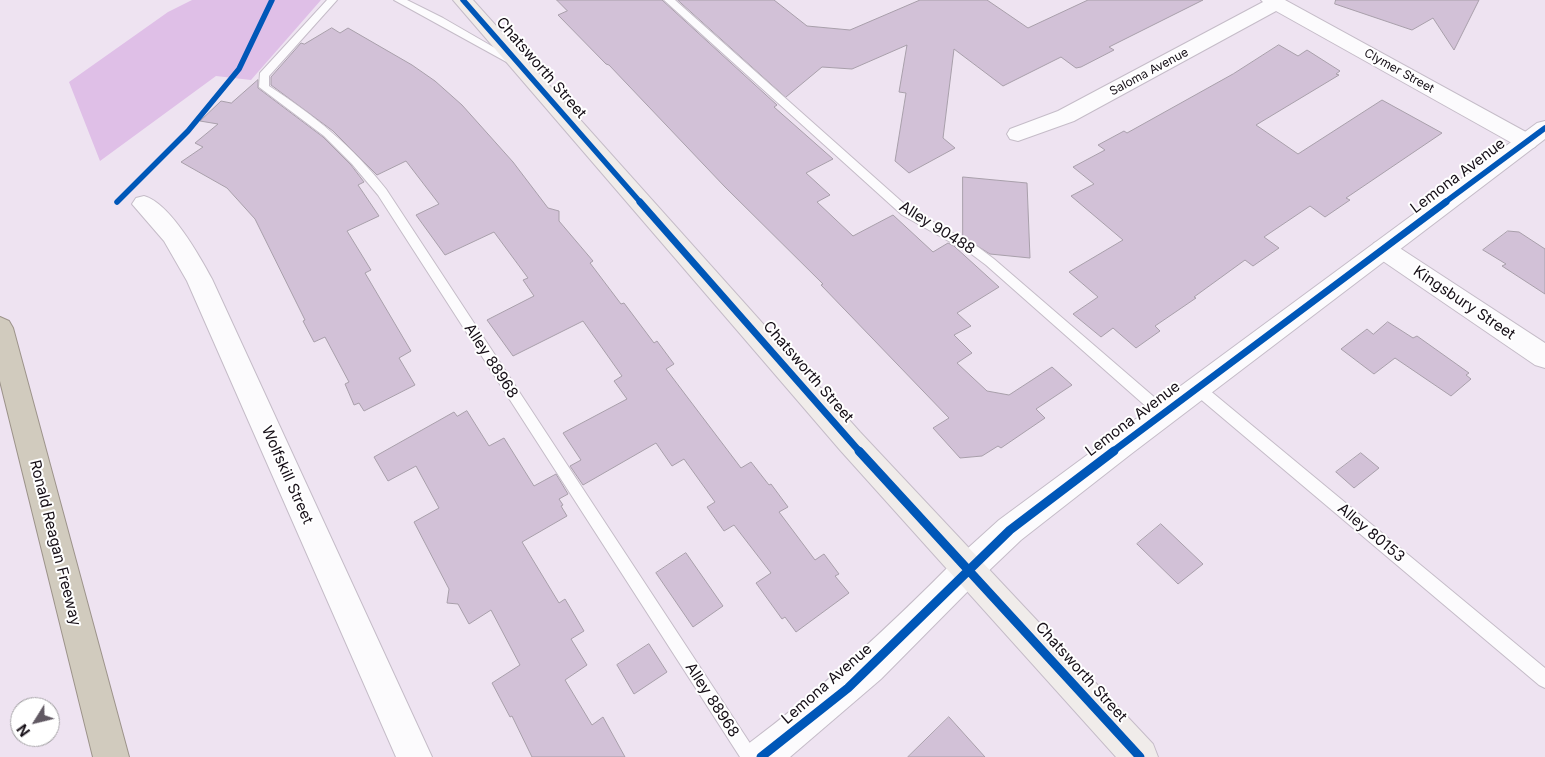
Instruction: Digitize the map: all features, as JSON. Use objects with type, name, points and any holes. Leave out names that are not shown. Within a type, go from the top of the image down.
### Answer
[{"type":"highway","name":"Ronald Reagan Freeway","points":[[0,328],[111,757]]},
{"type":"main road","name":"Chatsworth Street","points":[[462,0],[850,441],[1140,757]]},
{"type":"street","name":"Saloma Avenue","points":[[1018,134],[1066,116],[1274,2]]},
{"type":"street","name":"Clymer Street","points":[[1274,2],[1527,142]]},
{"type":"street","name":"Lemona Avenue","points":[[768,754],[848,688],[925,615],[968,569],[1010,530],[1163,413],[1545,128]]},
{"type":"street","name":"Wolfskill Street","points":[[144,204],[173,235],[198,279],[414,757]]},
{"type":"street","name":"Kingsbury Street","points":[[1384,249],[1545,357]]},
{"type":"lane","name":"Alley 88968","points":[[332,0],[264,75],[264,87],[314,121],[349,152],[376,185],[768,754]]},
{"type":"lane","name":"Chatsworth Street","points":[[399,0],[440,20],[521,66]]},
{"type":"lane","name":"Alley 90488","points":[[669,0],[902,208],[990,262],[1163,413]]},
{"type":"lane","name":"Alley 80153","points":[[1197,388],[1545,679]]},
{"type":"shaded area","points":[[192,0],[321,0],[251,80],[216,76],[100,161],[69,82],[168,12]]},
{"type":"building","points":[[557,0],[662,0],[777,105],[774,107],[833,159],[806,173],[830,195],[817,202],[853,236],[893,215],[933,252],[948,243],[954,246],[999,287],[957,313],[971,326],[954,335],[972,353],[957,363],[987,391],[1009,395],[1052,367],[1072,385],[1036,409],[1045,418],[1001,448],[998,446],[982,456],[960,458],[933,428],[949,418],[821,285],[823,284],[725,187],[609,65],[558,15],[567,11]]},
{"type":"building","points":[[678,0],[774,0],[807,26],[850,30],[920,0],[987,0],[1028,28],[1088,0],[1203,0],[1109,47],[1114,50],[1081,67],[1076,68],[1061,57],[1003,86],[954,49],[943,138],[955,148],[909,173],[895,161],[906,93],[899,92],[907,45],[852,69],[822,67],[786,97]]},
{"type":"building","points":[[1336,0],[1479,0],[1454,50],[1433,18],[1412,30],[1335,4]]},
{"type":"building","points":[[332,28],[340,33],[348,28],[412,65],[435,81],[462,105],[513,162],[548,208],[559,211],[559,221],[593,261],[590,263],[621,304],[624,303],[654,343],[657,341],[674,364],[666,369],[741,468],[751,462],[769,485],[771,484],[788,507],[779,512],[815,560],[824,554],[839,574],[835,576],[849,593],[796,632],[785,617],[782,619],[756,583],[771,573],[734,525],[724,531],[707,507],[715,502],[684,459],[672,466],[656,443],[583,485],[570,466],[581,460],[563,433],[627,399],[614,381],[622,376],[583,321],[513,356],[487,320],[534,296],[523,280],[528,278],[494,232],[445,255],[416,215],[439,204],[406,161],[377,175],[333,131],[271,85],[271,77],[301,43],[304,44]]},
{"type":"building","points":[[1279,45],[1298,56],[1307,50],[1340,71],[1336,74],[1339,75],[1256,125],[1298,154],[1382,100],[1442,133],[1346,198],[1350,200],[1325,217],[1310,206],[1264,237],[1279,248],[1253,266],[1245,260],[1194,297],[1196,298],[1155,326],[1160,331],[1136,348],[1113,328],[1101,337],[1073,314],[1098,297],[1069,272],[1123,240],[1071,196],[1094,184],[1073,167],[1105,150],[1098,145],[1124,131],[1127,133],[1233,74]]},
{"type":"building","points":[[258,80],[258,88],[323,137],[351,165],[364,182],[358,185],[379,216],[347,231],[371,270],[365,273],[411,351],[399,358],[415,385],[364,411],[359,403],[354,405],[345,384],[349,382],[325,337],[314,342],[255,219],[227,188],[181,162],[203,147],[195,143],[218,124],[200,121],[221,101],[231,103]]},
{"type":"building","points":[[963,177],[1027,183],[1030,258],[990,254],[963,237]]},
{"type":"building","points":[[1508,231],[1519,232],[1545,249],[1545,294],[1502,266],[1506,264],[1483,250]]},
{"type":"building","points":[[1388,322],[1413,338],[1417,336],[1469,373],[1466,375],[1471,379],[1451,396],[1395,358],[1374,374],[1341,349],[1367,329],[1373,334]]},
{"type":"building","points":[[467,411],[489,446],[504,438],[534,486],[556,474],[568,494],[559,499],[567,516],[522,542],[559,603],[565,599],[584,631],[571,639],[587,665],[565,680],[592,725],[603,717],[625,757],[532,757],[512,716],[510,717],[492,683],[520,665],[491,610],[469,624],[458,604],[447,603],[449,589],[414,522],[439,508],[416,466],[388,481],[374,457],[454,412],[457,416]]},
{"type":"building","points":[[1361,453],[1379,468],[1354,488],[1336,472]]},
{"type":"building","points":[[1161,524],[1203,564],[1178,584],[1137,544]]},
{"type":"building","points":[[686,553],[723,606],[693,627],[656,573]]},
{"type":"building","points":[[649,644],[667,672],[634,694],[617,665]]},
{"type":"building","points":[[949,717],[985,757],[908,757]]},
{"type":"cycle path","points":[[117,202],[188,131],[239,69],[272,0]]},
{"type":"cycle path","points":[[463,0],[850,441],[1140,757]]},
{"type":"cycle path","points":[[761,757],[848,688],[1010,530],[1163,413],[1545,128]]}]
